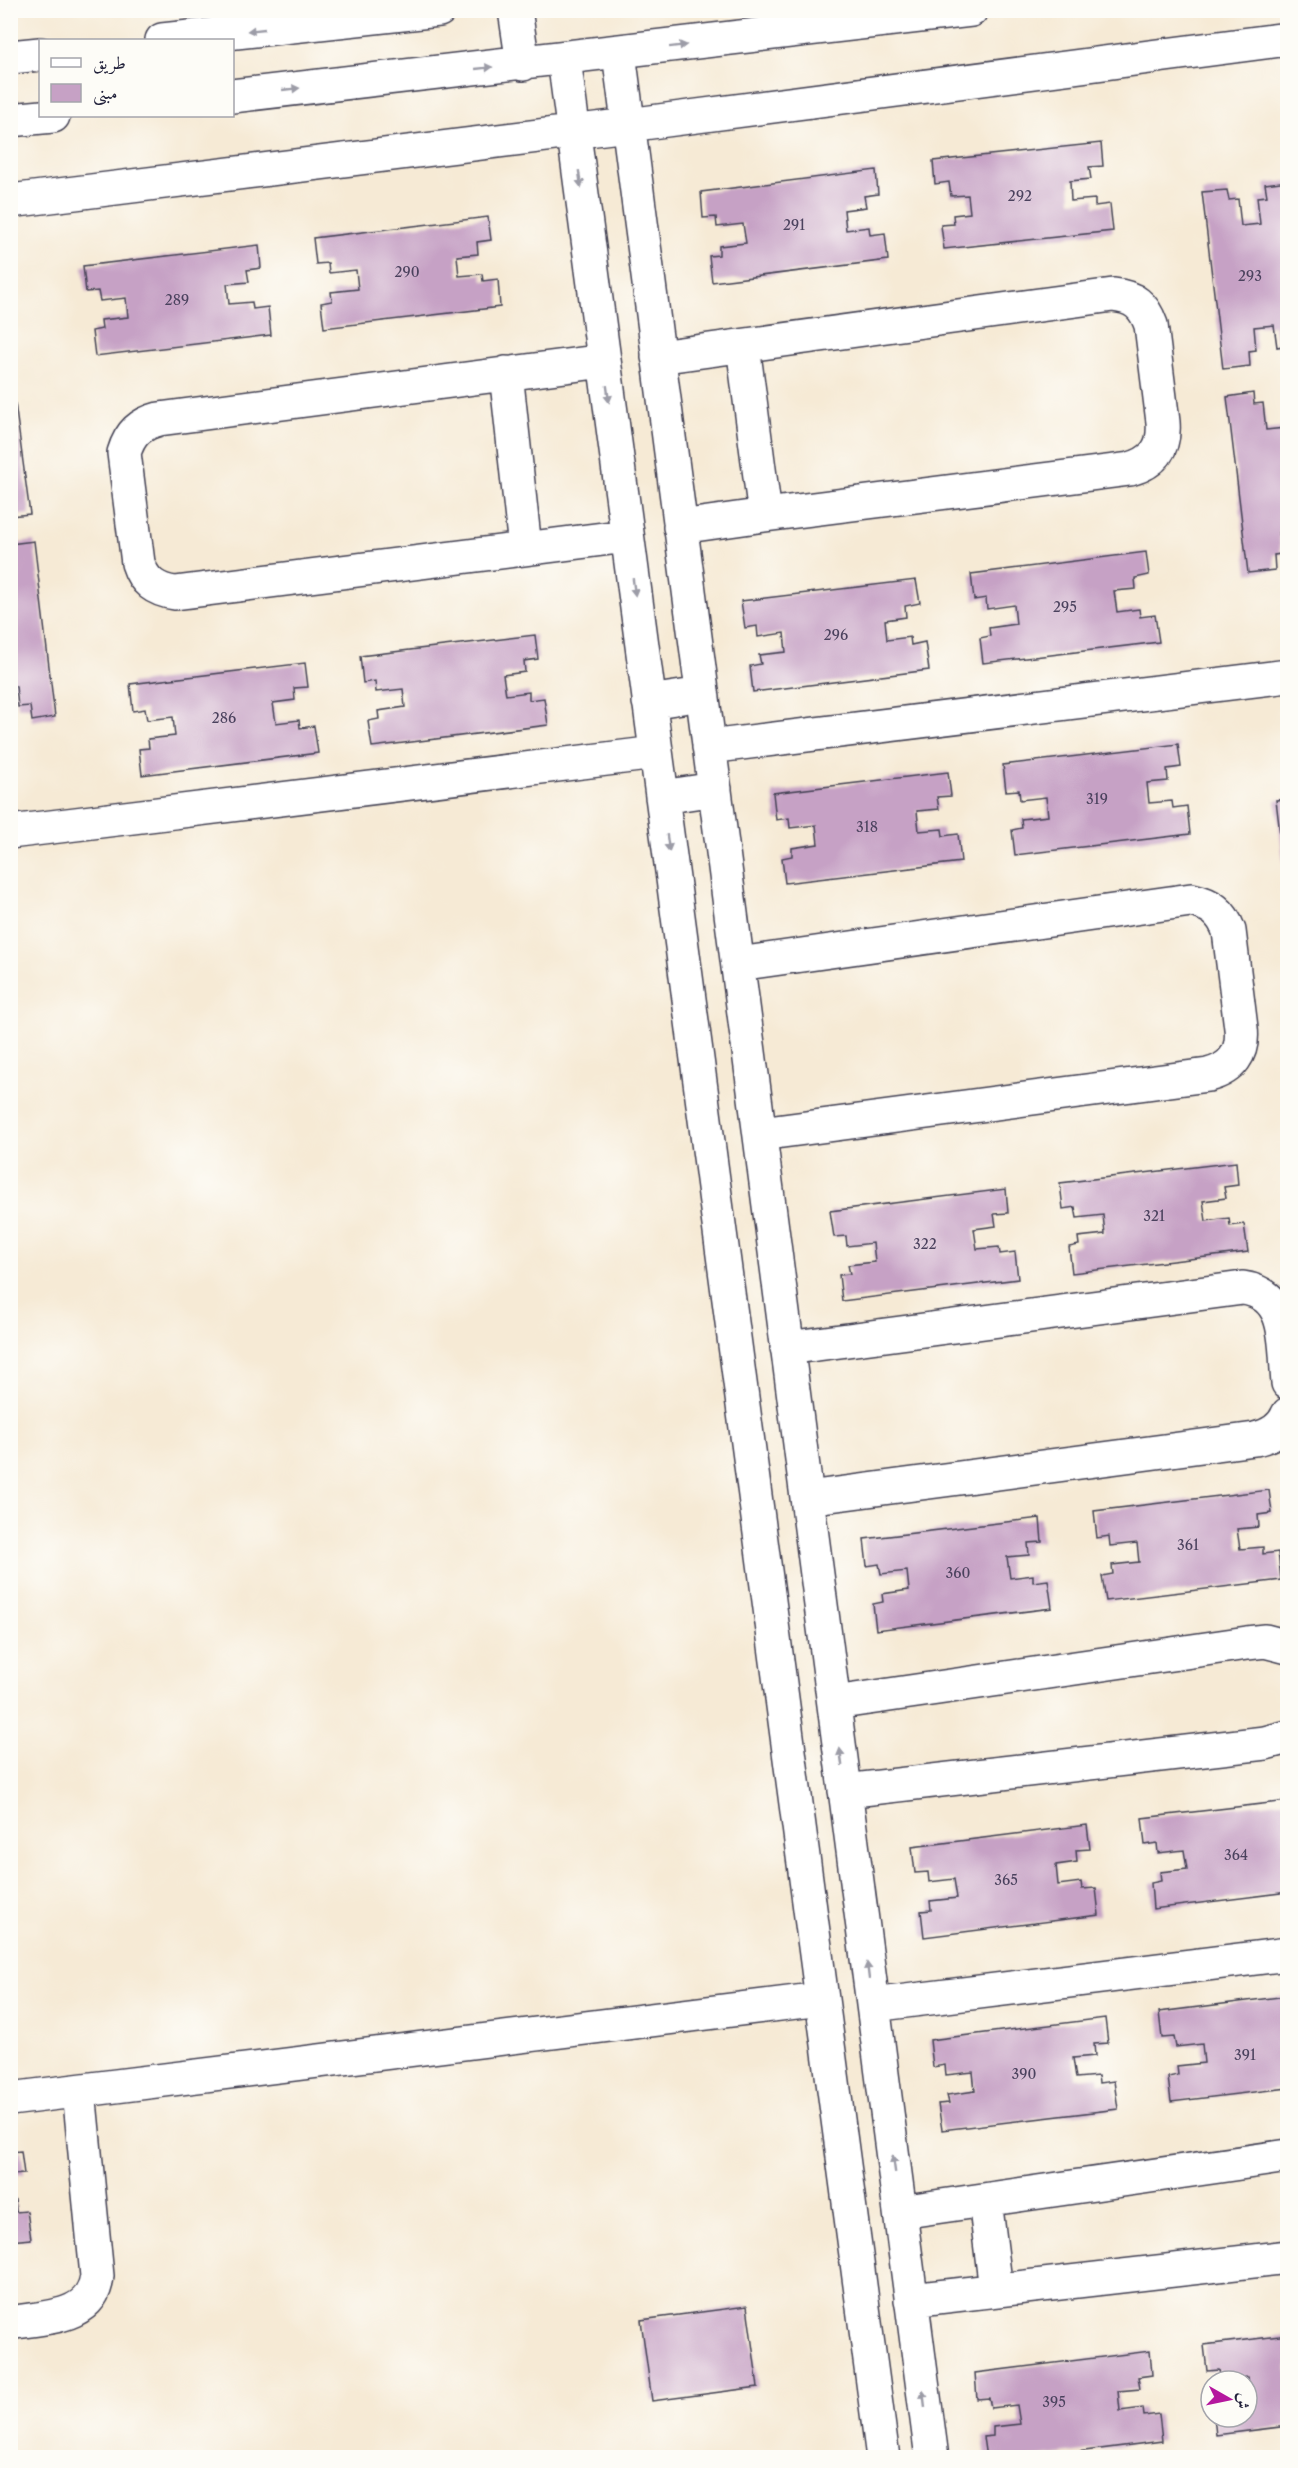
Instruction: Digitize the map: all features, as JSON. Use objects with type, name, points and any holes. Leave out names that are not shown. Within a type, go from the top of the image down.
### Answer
[{"type":"street","points":[[171,39],[439,10]]},
{"type":"street","points":[[515,10],[523,64]]},
{"type":"street","points":[[234,96],[619,53],[971,10]]},
{"type":"street","points":[[10,201],[628,125],[1287,39]]},
{"type":"street","points":[[619,53],[932,2457]]},
{"type":"street","points":[[10,57],[39,54]]},
{"type":"street","points":[[564,59],[883,2457]]},
{"type":"street","points":[[10,120],[42,117]]},
{"type":"street","points":[[658,357],[1113,295],[1126,296],[1138,302],[1147,312],[1151,325],[1164,435],[1161,447],[1154,458],[1143,465],[1130,469],[680,527]]},
{"type":"street","points":[[743,346],[765,515]]},
{"type":"street","points":[[604,361],[159,419],[147,422],[136,429],[128,440],[124,453],[125,466],[138,563],[142,575],[151,585],[162,591],[175,593],[627,536]]},
{"type":"street","points":[[506,373],[525,548]]},
{"type":"street","points":[[709,747],[1287,676]]},
{"type":"street","points":[[649,702],[702,694]]},
{"type":"street","points":[[10,832],[656,753]]},
{"type":"street","points":[[662,797],[715,789]]},
{"type":"street","points":[[738,964],[1191,900],[1216,909],[1224,919],[1229,931],[1243,1041],[1239,1053],[1231,1064],[1220,1072],[760,1134]]},
{"type":"street","points":[[787,1348],[1244,1288],[1256,1290],[1268,1296],[1276,1306],[1281,1318],[1287,1383]]},
{"type":"street","points":[[807,1498],[1255,1439],[1268,1436],[1278,1429],[1287,1414]]},
{"type":"street","points":[[834,1703],[1247,1643],[1265,1641],[1287,1647]]},
{"type":"street","points":[[845,1791],[1265,1743],[1287,1737]]},
{"type":"street","points":[[813,1940],[863,1933]]},
{"type":"street","points":[[873,2006],[1287,1954]]},
{"type":"street","points":[[10,2099],[821,1999]]},
{"type":"street","points":[[828,2047],[877,2040]]},
{"type":"street","points":[[10,2323],[73,2311],[83,2306],[96,2288],[97,2276],[79,2091]]},
{"type":"street","points":[[900,2212],[1287,2156]]},
{"type":"street","points":[[984,2200],[996,2290]]},
{"type":"street","points":[[911,2300],[1287,2257]]},
{"type":"building","points":[[1101,143],[1103,166],[1089,167],[1091,179],[1070,181],[1071,201],[1095,199],[1095,206],[1110,204],[1113,231],[944,249],[941,225],[954,224],[953,215],[970,213],[968,195],[951,196],[949,182],[935,184],[933,161]]},
{"type":"building","points":[[876,170],[878,194],[864,196],[866,207],[844,210],[846,230],[869,227],[870,235],[885,233],[888,260],[712,282],[709,256],[719,255],[719,246],[746,243],[743,224],[717,227],[716,217],[703,218],[701,192]]},
{"type":"building","points":[[1288,181],[1288,345],[1277,347],[1274,325],[1254,327],[1256,350],[1249,351],[1250,366],[1223,369],[1202,192],[1227,190],[1229,200],[1238,199],[1241,226],[1260,224],[1257,197],[1267,196],[1265,184]]},
{"type":"building","points":[[488,217],[491,240],[477,242],[478,254],[457,256],[459,276],[482,274],[483,281],[498,279],[500,307],[324,328],[321,303],[332,301],[331,292],[358,289],[356,270],[329,273],[328,263],[316,264],[313,238]]},
{"type":"building","points":[[259,245],[261,268],[247,270],[249,282],[227,284],[229,304],[252,302],[253,309],[268,307],[271,335],[95,356],[92,331],[102,329],[101,320],[128,317],[126,298],[100,301],[98,291],[86,292],[83,266]]},
{"type":"building","points":[[10,366],[30,514],[10,516]]},
{"type":"building","points":[[1253,393],[1254,404],[1263,403],[1266,430],[1285,428],[1282,401],[1288,401],[1288,530],[1279,532],[1281,554],[1274,555],[1275,570],[1248,573],[1227,397]]},
{"type":"building","points":[[34,541],[55,717],[32,721],[30,706],[18,707],[16,686],[10,686],[10,544]]},
{"type":"building","points":[[1146,552],[1149,575],[1135,578],[1136,589],[1114,591],[1117,612],[1139,609],[1140,617],[1155,615],[1159,642],[983,663],[980,638],[990,636],[989,628],[1016,624],[1014,605],[987,609],[986,598],[974,600],[971,574]]},
{"type":"building","points":[[916,580],[920,603],[905,606],[906,617],[885,620],[887,640],[910,637],[911,645],[925,642],[929,670],[753,692],[750,666],[761,664],[759,655],[786,652],[784,633],[758,637],[757,626],[745,628],[741,601]]},
{"type":"building","points":[[535,635],[538,659],[524,661],[525,672],[503,675],[506,695],[529,692],[529,700],[544,698],[548,725],[372,747],[368,721],[379,719],[378,711],[405,707],[403,689],[376,692],[375,681],[363,683],[360,656]]},
{"type":"building","points":[[305,663],[308,687],[294,688],[295,700],[273,703],[276,723],[299,720],[300,728],[314,726],[318,753],[142,775],[139,749],[149,748],[148,739],[175,736],[173,717],[147,720],[145,709],[133,711],[130,684]]},
{"type":"building","points":[[1178,744],[1181,767],[1167,769],[1168,781],[1147,783],[1149,803],[1172,801],[1173,808],[1187,806],[1190,834],[1015,855],[1012,830],[1022,828],[1021,819],[1048,816],[1046,797],[1020,800],[1019,790],[1006,791],[1003,765]]},
{"type":"building","points":[[948,772],[951,796],[937,797],[939,809],[917,811],[919,831],[942,829],[943,836],[958,834],[961,862],[785,883],[782,858],[792,856],[792,848],[818,844],[816,825],[790,828],[789,818],[776,820],[773,793]]},
{"type":"building","points":[[1288,799],[1288,885],[1286,885],[1276,800]]},
{"type":"building","points":[[1236,1162],[1238,1185],[1224,1187],[1226,1198],[1203,1201],[1206,1221],[1229,1218],[1230,1226],[1244,1224],[1248,1252],[1072,1273],[1069,1247],[1079,1245],[1078,1237],[1105,1234],[1103,1215],[1077,1218],[1075,1207],[1063,1209],[1060,1183]]},
{"type":"building","points":[[1006,1189],[1008,1213],[994,1214],[996,1226],[974,1229],[977,1249],[999,1247],[1000,1254],[1015,1252],[1018,1279],[842,1301],[839,1275],[850,1274],[848,1265],[875,1262],[873,1243],[847,1246],[846,1236],[834,1237],[830,1211]]},
{"type":"building","points":[[1269,1490],[1272,1513],[1258,1515],[1259,1527],[1237,1529],[1240,1549],[1263,1547],[1263,1554],[1278,1552],[1281,1580],[1106,1601],[1102,1576],[1113,1574],[1112,1565],[1139,1562],[1137,1543],[1110,1546],[1109,1536],[1097,1538],[1094,1511]]},
{"type":"building","points":[[1040,1518],[1042,1542],[1028,1543],[1029,1555],[1007,1557],[1010,1578],[1033,1575],[1033,1582],[1048,1580],[1052,1608],[876,1630],[873,1604],[883,1602],[882,1594],[909,1590],[907,1571],[881,1574],[879,1564],[867,1566],[864,1539]]},
{"type":"building","points":[[1288,1801],[1288,1836],[1285,1837],[1288,1892],[1153,1909],[1151,1883],[1161,1881],[1160,1872],[1187,1869],[1184,1850],[1158,1853],[1157,1843],[1145,1845],[1142,1818]]},
{"type":"building","points":[[1087,1825],[1090,1849],[1076,1850],[1077,1862],[1056,1865],[1058,1885],[1081,1882],[1082,1889],[1096,1888],[1099,1915],[924,1937],[921,1911],[931,1910],[930,1901],[957,1898],[954,1879],[929,1882],[928,1872],[915,1873],[912,1847]]},
{"type":"building","points":[[1288,1996],[1288,2088],[1171,2102],[1168,2077],[1178,2075],[1177,2066],[1204,2063],[1202,2044],[1176,2047],[1174,2037],[1162,2038],[1159,2012]]},
{"type":"building","points":[[1105,2018],[1108,2043],[1094,2044],[1095,2056],[1073,2058],[1076,2078],[1098,2076],[1099,2083],[1114,2081],[1118,2109],[942,2130],[938,2104],[949,2103],[947,2095],[975,2091],[973,2072],[946,2075],[945,2065],[933,2067],[930,2040]]},
{"type":"building","points":[[21,2151],[24,2174],[10,2175],[10,2152]]},
{"type":"building","points":[[15,2200],[16,2212],[27,2211],[31,2239],[10,2241],[10,2201]]},
{"type":"building","points":[[747,2306],[758,2387],[652,2401],[641,2320]]},
{"type":"building","points":[[1288,2335],[1288,2426],[1216,2435],[1215,2429],[1259,2429],[1259,2369],[1207,2369],[1204,2345]]},
{"type":"building","points":[[1150,2351],[1152,2375],[1138,2377],[1140,2389],[1118,2391],[1120,2411],[1143,2408],[1144,2416],[1159,2414],[1162,2441],[1030,2458],[986,2458],[983,2437],[993,2436],[993,2427],[1020,2424],[1017,2405],[991,2408],[989,2398],[977,2399],[975,2373]]}]
